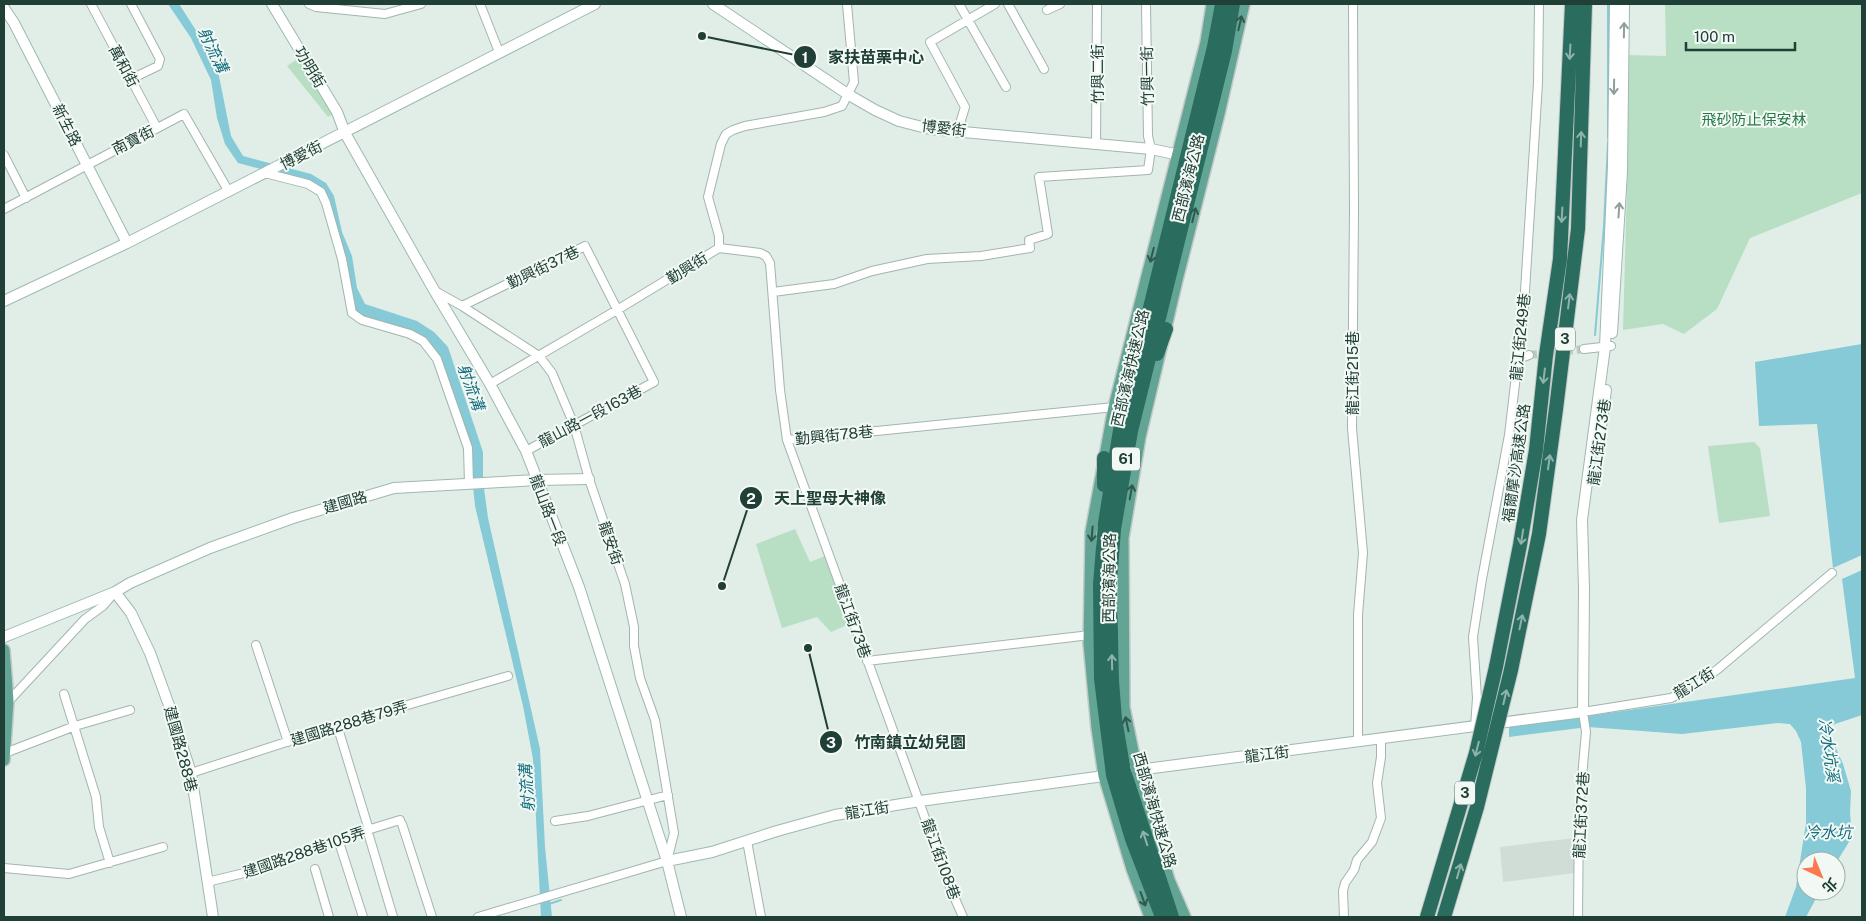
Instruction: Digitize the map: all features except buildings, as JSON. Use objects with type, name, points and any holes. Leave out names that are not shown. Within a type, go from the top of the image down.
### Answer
[{"type":"highway","name":"西部濱海快速公路","points":[[1172,917],[1119,773],[1112,681],[1110,584],[1114,530],[1131,431],[1192,159],[1222,4]]},
{"type":"highway","name":"西部濱海快速公路","points":[[1162,917],[1132,839],[1101,679],[1100,584],[1105,523],[1120,430],[1192,159],[1225,51],[1233,4]]},
{"type":"highway","name":"福爾摩沙高速公路","points":[[1427,917],[1470,772],[1496,667],[1522,536],[1536,450],[1546,355],[1560,258],[1572,4]]},
{"type":"highway","name":"3","points":[[1444,917],[1478,807],[1511,670],[1539,534],[1578,229],[1585,4]]},
{"type":"highway","points":[[1131,431],[1166,329]]},
{"type":"highway","points":[[1104,458],[1105,523]]},
{"type":"main road","name":"西部濱海公路","points":[[1150,917],[1132,869],[1119,773],[1124,707],[1122,538],[1140,437],[1166,329],[1192,159],[1212,4]]},
{"type":"main road","name":"西部濱海公路","points":[[1185,917],[1097,728],[1090,635],[1091,532],[1114,407],[1192,159],[1244,4]]},
{"type":"main road","points":[[4,650],[6,704],[4,757]]},
{"type":"street","name":"萬和街","points":[[91,4],[157,128]]},
{"type":"street","points":[[131,4],[160,59],[158,66],[131,79]]},
{"type":"street","name":"功明街","points":[[272,4],[337,112],[345,133]]},
{"type":"street","points":[[309,4],[316,7],[385,14],[421,4]]},
{"type":"street","points":[[480,4],[498,52]]},
{"type":"street","name":"博愛街","points":[[4,301],[229,192],[498,52],[596,4]]},
{"type":"street","name":"博愛街","points":[[713,4],[849,95],[899,121],[930,128],[1151,149],[1192,159]]},
{"type":"street","points":[[847,4],[854,82],[849,95]]},
{"type":"street","points":[[959,4],[1006,87]]},
{"type":"street","points":[[958,130],[965,107],[930,42],[995,4]]},
{"type":"street","points":[[1008,4],[1044,69]]},
{"type":"street","points":[[1047,10],[1060,4]]},
{"type":"street","name":"竹興二街","points":[[1096,145],[1097,4]]},
{"type":"street","name":"竹興一街","points":[[1146,4],[1148,136],[1151,149]]},
{"type":"street","name":"龍江街215巷","points":[[1353,4],[1352,428],[1363,553],[1358,615],[1358,742]]},
{"type":"street","name":"龍江街249巷","points":[[1475,727],[1476,698],[1473,637],[1509,435],[1524,307],[1534,165],[1539,4]]},
{"type":"street","points":[[1608,346],[1615,4]]},
{"type":"street","points":[[1608,346],[1622,172],[1624,4]]},
{"type":"street","name":"新生路","points":[[4,8],[14,23],[127,243]]},
{"type":"street","name":"勤興街","points":[[490,384],[719,248],[719,236],[708,197],[721,144],[726,134],[745,126],[824,112],[842,106],[849,95]]},
{"type":"street","name":"南寶街","points":[[4,210],[87,164],[184,114],[229,192]]},
{"type":"street","name":"龍山路一段","points":[[345,133],[490,384],[526,451],[579,587],[667,861],[681,917]]},
{"type":"street","points":[[774,292],[834,284],[872,271],[927,259],[981,256],[1030,248],[1029,240],[1048,234],[1039,177],[1148,170],[1151,149]]},
{"type":"street","points":[[4,155],[26,198]]},
{"type":"street","points":[[271,170],[308,184],[321,192],[342,258],[352,313],[362,320],[410,334],[423,341],[437,360],[468,448],[470,484]]},
{"type":"street","name":"勤興街37巷","points":[[462,306],[585,246],[617,310]]},
{"type":"street","name":"勤興街78巷","points":[[719,248],[760,253],[766,256],[770,263],[774,292],[780,390],[787,440],[1114,407]]},
{"type":"street","name":"龍安街","points":[[434,290],[539,356],[552,373],[574,425],[589,479],[625,584],[634,627],[636,662],[655,720],[674,833],[667,861]]},
{"type":"street","name":"龍山路一段163巷","points":[[526,451],[654,382],[617,310]]},
{"type":"street","points":[[1584,349],[1608,346]]},
{"type":"street","name":"龍江街273巷","points":[[1583,713],[1584,537],[1603,422],[1608,346]]},
{"type":"street","points":[[1518,359],[1529,354]]},
{"type":"street","name":"龍江街73巷","points":[[787,440],[920,801]]},
{"type":"street","name":"建國路","points":[[4,637],[115,592],[130,583],[210,548],[318,510],[394,488],[589,479]]},
{"type":"street","name":"龍江街","points":[[667,861],[712,852],[835,815],[920,801],[1358,742],[1380,743],[1671,698],[1693,687],[1718,669],[1832,574]]},
{"type":"street","name":"建國路","points":[[6,704],[85,619],[103,606],[115,592]]},
{"type":"street","name":"建國路288巷","points":[[115,592],[131,613],[150,653],[191,774],[213,917]]},
{"type":"street","points":[[867,661],[1090,635]]},
{"type":"street","points":[[256,645],[288,742]]},
{"type":"street","name":"建國路288巷79弄","points":[[191,774],[337,726],[508,676]]},
{"type":"street","points":[[64,694],[76,726],[96,797],[99,827],[110,863]]},
{"type":"street","points":[[4,757],[76,726],[130,710]]},
{"type":"street","name":"龍江街372巷","points":[[1578,917],[1579,811],[1586,732],[1583,713]]},
{"type":"street","points":[[337,726],[393,917]]},
{"type":"street","points":[[1344,917],[1343,891],[1345,883],[1354,870],[1357,860],[1372,842],[1381,818],[1377,782],[1381,757],[1380,743]]},
{"type":"street","points":[[555,822],[647,802],[668,795]]},
{"type":"street","name":"龍江街108巷","points":[[920,801],[952,892],[964,917]]},
{"type":"street","name":"建國路288巷105弄","points":[[207,882],[261,869],[338,839],[369,833],[401,822],[432,917]]},
{"type":"street","points":[[338,839],[363,917]]},
{"type":"street","points":[[747,841],[761,917]]},
{"type":"street","points":[[4,868],[69,874],[163,847]]},
{"type":"street","points":[[478,917],[667,861]]},
{"type":"street","points":[[315,870],[329,917]]},
{"type":"shaded area","points":[[1575,838],[1575,873],[1503,882],[1500,847]]},
{"type":"green space","name":"飛砂防止保安林","points":[[1665,4],[1862,4],[1862,193],[1750,238],[1717,309],[1684,334],[1663,324],[1623,330],[1628,150],[1628,55],[1666,56]]},
{"type":"green space","points":[[303,55],[337,112],[328,117],[287,66]]},
{"type":"green space","points":[[1754,442],[1760,448],[1770,516],[1719,523],[1708,446]]},
{"type":"green space","points":[[795,529],[810,562],[825,556],[849,624],[831,632],[817,617],[782,628],[756,544]]},
{"type":"water","points":[[168,4],[179,4],[199,35],[219,76],[231,136],[243,156],[311,174],[326,183],[334,196],[342,232],[352,256],[357,288],[365,304],[417,321],[434,332],[448,347],[483,452],[483,481],[488,518],[540,749],[545,847],[552,917],[541,917],[533,759],[523,706],[475,506],[468,438],[439,359],[434,348],[418,335],[363,317],[356,310],[346,259],[328,202],[306,181],[238,163],[225,144],[217,118],[211,80],[191,38]]},
{"type":"water","points":[[1862,344],[1862,555],[1833,568],[1817,424],[1759,426],[1755,362]]},
{"type":"water","points":[[1862,570],[1862,715],[1832,725],[1831,737],[1843,764],[1851,791],[1852,837],[1843,851],[1802,851],[1806,823],[1806,788],[1801,742],[1790,724],[1778,723],[1682,734],[1588,727],[1509,737],[1509,727],[1855,678],[1842,579]]},
{"type":"water","points":[[1796,887],[1796,901],[1815,901],[1806,917],[1785,917]]},
{"type":"waterway","points":[[1608,4],[1608,138]]},
{"type":"waterway","points":[[1595,335],[1604,226],[1608,143]]},
{"type":"waterway","points":[[549,904],[561,900]]},
{"type":"tunnel","points":[[1529,355],[1584,349]]},
{"type":"place","name":"家扶苗栗中心","points":[[702,36]]},
{"type":"place","name":"天上聖母大神像","points":[[722,586]]},
{"type":"place","name":"竹南鎮立幼兒園","points":[[808,648]]},
{"type":"water label","name":"射流溝","points":[[213,50]]},
{"type":"water label","name":"射流溝","points":[[471,387]]},
{"type":"water label","name":"冷水坑溪","points":[[1829,750]]},
{"type":"water label","name":"射流溝","points":[[527,788]]},
{"type":"water label","name":"冷水坑","points":[[1828,832]]}]
